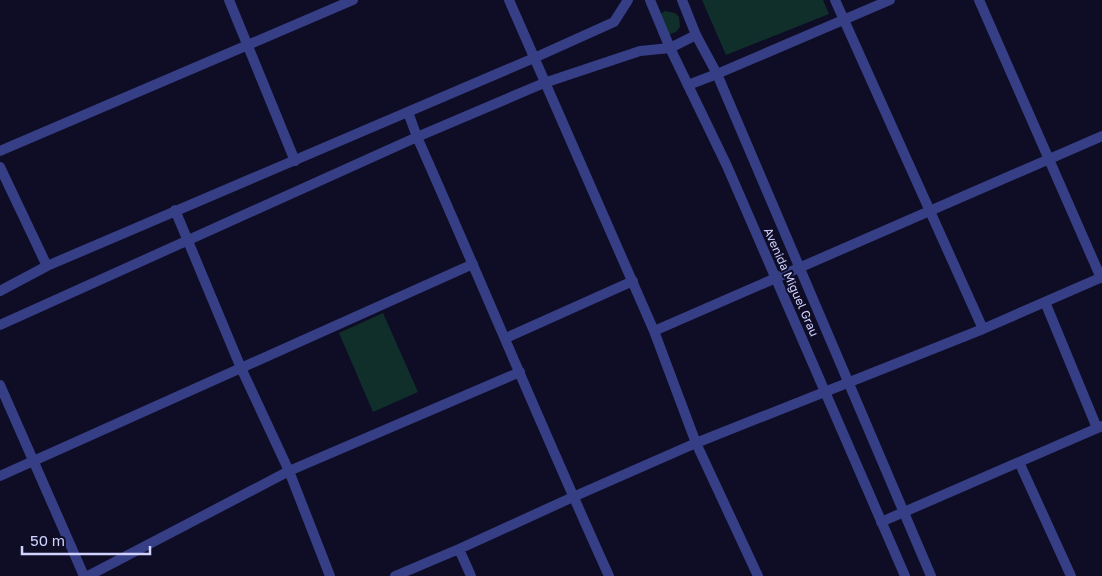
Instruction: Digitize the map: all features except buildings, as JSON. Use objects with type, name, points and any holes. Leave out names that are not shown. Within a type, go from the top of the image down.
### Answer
[{"type":"street","points":[[229,0],[295,161]]},
{"type":"street","points":[[0,151],[353,0]]},
{"type":"street","points":[[508,0],[633,281],[696,443],[758,576]]},
{"type":"street","points":[[0,291],[47,266],[175,210],[295,161],[614,22],[628,0]]},
{"type":"street","name":"Avenida Miguel Grau","points":[[650,0],[670,48],[727,166],[905,576]]},
{"type":"street","name":"Avenida Miguel Grau","points":[[682,0],[696,36],[717,74],[931,576]]},
{"type":"street","points":[[835,0],[983,329]]},
{"type":"street","points":[[688,85],[890,0]]},
{"type":"street","points":[[395,576],[696,443],[983,329],[1102,278],[979,0]]},
{"type":"street","points":[[0,325],[417,137],[544,83],[640,51],[670,48],[696,36]]},
{"type":"street","points":[[408,112],[417,137],[609,576]]},
{"type":"street","points":[[654,331],[799,266],[1102,136]]},
{"type":"street","points":[[0,167],[47,266]]},
{"type":"street","points":[[175,210],[241,368],[289,471],[330,576]]},
{"type":"street","points":[[0,476],[473,264]]},
{"type":"street","points":[[506,338],[633,281]]},
{"type":"street","points":[[881,522],[1100,427],[1045,302]]},
{"type":"street","points":[[0,385],[86,576],[289,471],[520,372]]},
{"type":"street","points":[[1019,462],[1071,576]]},
{"type":"street","points":[[459,549],[471,576]]},
{"type":"green space","points":[[702,0],[823,0],[829,14],[726,55]]},
{"type":"green space","points":[[665,11],[675,13],[679,17],[680,27],[676,32],[667,35],[659,15]]},
{"type":"green space","points":[[383,313],[418,392],[373,412],[339,333]]}]
